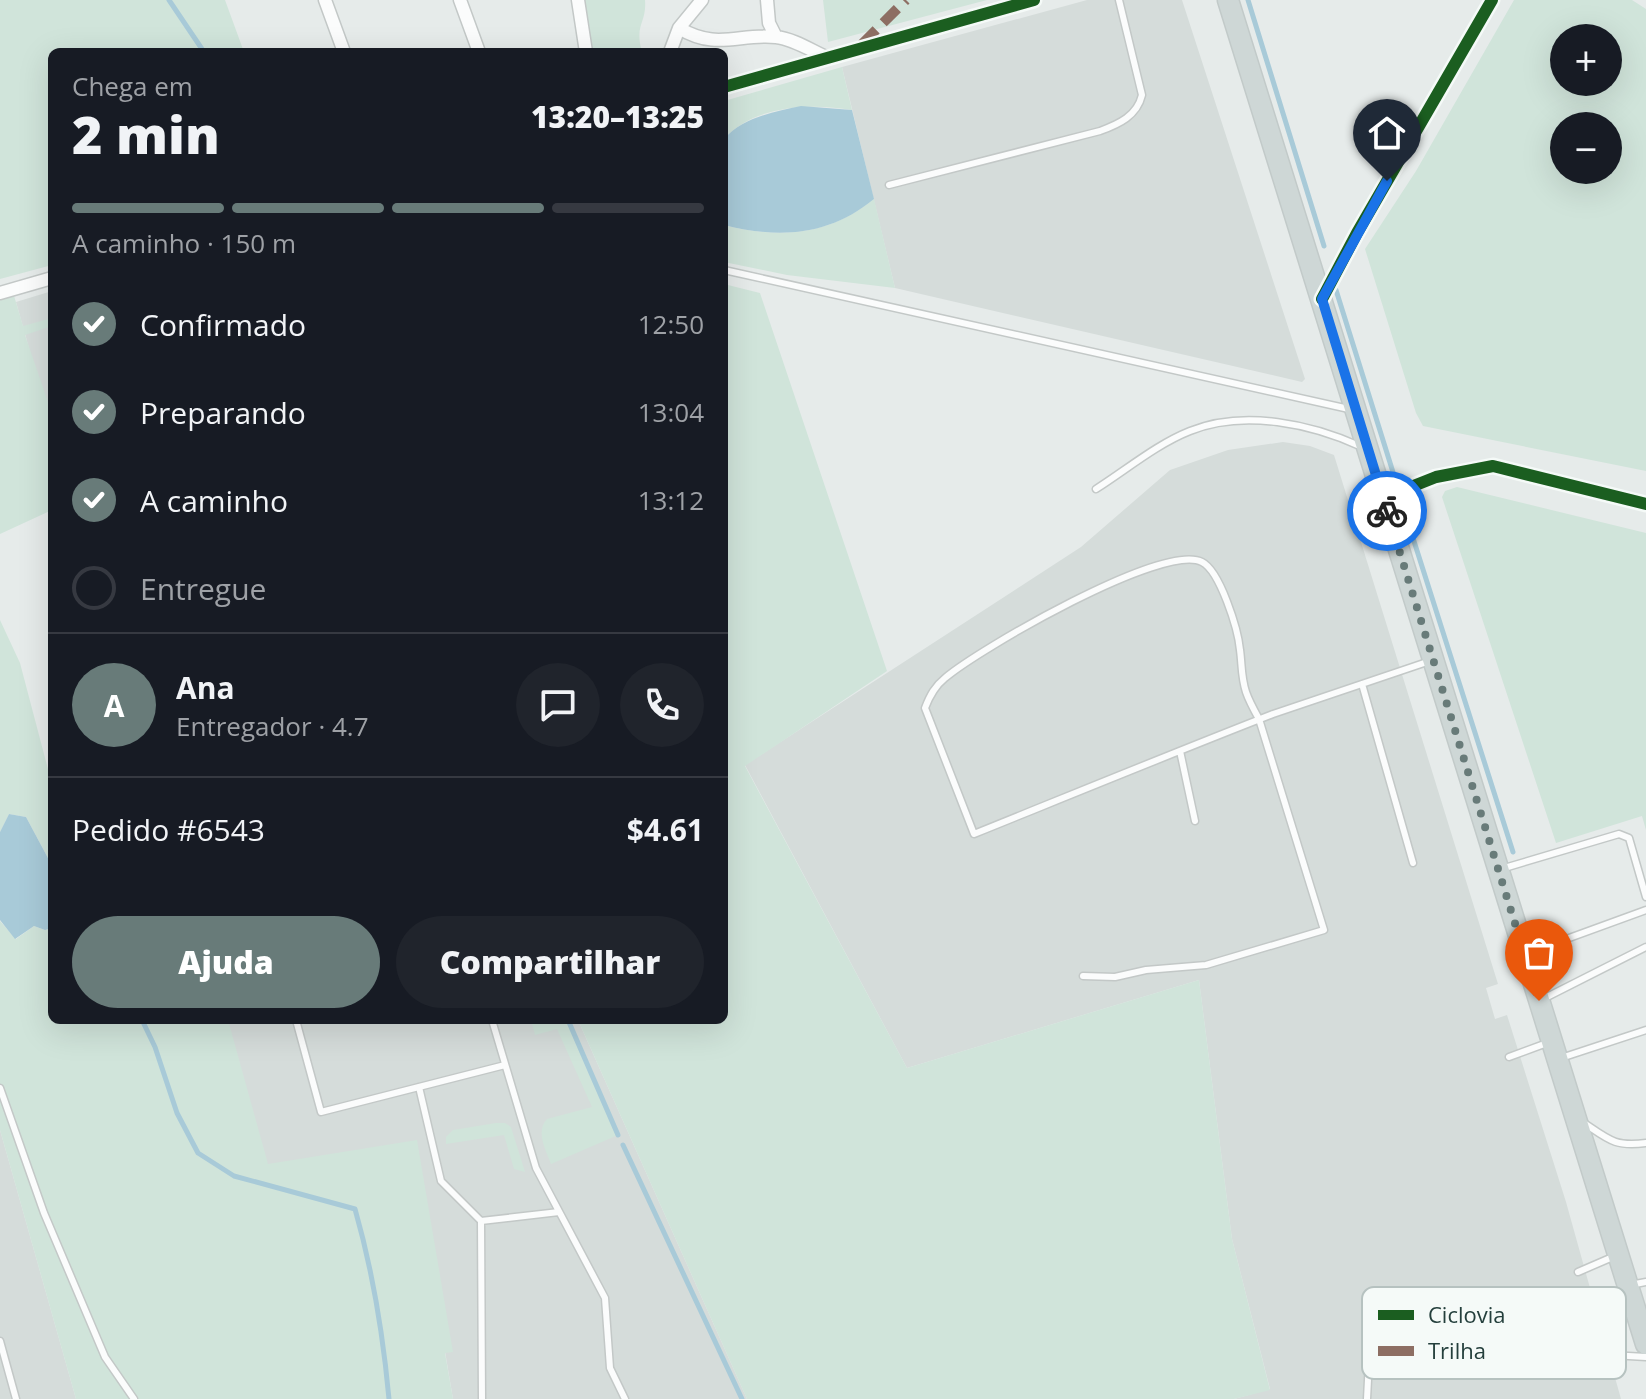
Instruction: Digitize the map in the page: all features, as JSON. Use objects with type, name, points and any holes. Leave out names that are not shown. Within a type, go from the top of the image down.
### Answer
[{"type":"main road","points":[[1228,0],[1618,1254],[1637,1284],[1646,1344]]},
{"type":"street","points":[[460,0],[478,48]]},
{"type":"street","points":[[578,0],[585,48]]},
{"type":"street","points":[[672,48],[679,28],[702,0]]},
{"type":"street","points":[[767,0],[769,23],[776,37]]},
{"type":"street","points":[[728,86],[1034,0]]},
{"type":"street","points":[[1322,299],[1492,0]]},
{"type":"street","points":[[326,1],[343,48]]},
{"type":"street","points":[[679,28],[695,38],[722,41],[776,37],[828,58]]},
{"type":"street","points":[[0,293],[48,279]]},
{"type":"street","points":[[1383,498],[1436,477],[1493,466],[1646,504]]},
{"type":"lane","points":[[889,185],[1100,131],[1125,120],[1140,104],[1142,95],[1119,0]]},
{"type":"lane","points":[[728,271],[1356,411]]},
{"type":"lane","points":[[1096,489],[1189,431],[1222,423],[1296,424],[1332,433],[1369,450]]},
{"type":"lane","points":[[1083,976],[1115,977],[1146,970],[1206,965],[1324,930],[1259,719],[1246,695],[1235,626],[1218,582],[1212,570],[1201,561],[1187,558],[1134,573],[1032,622],[945,678],[931,692],[925,708],[974,834],[1259,719],[1433,660]]},
{"type":"lane","points":[[1362,684],[1413,863]]},
{"type":"lane","points":[[1180,751],[1195,821]]},
{"type":"lane","points":[[1499,870],[1619,834],[1625,835],[1629,838],[1646,897]]},
{"type":"lane","points":[[1525,954],[1646,910]]},
{"type":"lane","points":[[1539,1001],[1646,947]]},
{"type":"lane","points":[[297,1024],[321,1112],[505,1065]]},
{"type":"lane","points":[[493,1024],[536,1168],[605,1298],[610,1368],[625,1399]]},
{"type":"lane","points":[[1509,1057],[1646,1030]]},
{"type":"lane","points":[[419,1087],[441,1181],[481,1221],[482,1399]]},
{"type":"lane","points":[[0,1088],[44,1213],[105,1357],[134,1399]]},
{"type":"lane","points":[[1575,1117],[1608,1140],[1626,1146],[1646,1143]]},
{"type":"lane","points":[[481,1221],[559,1212]]},
{"type":"lane","points":[[1578,1272],[1618,1254]]},
{"type":"lane","points":[[0,1341],[16,1399]]},
{"type":"lane","points":[[1626,1356],[1646,1357]]},
{"type":"lane","points":[[1367,1399],[1368,1379]]},
{"type":"shaded area","points":[[1087,0],[1182,0],[1305,379],[1302,382],[895,288],[842,67]]},
{"type":"shaded area","points":[[48,292],[48,416],[16,302]]},
{"type":"shaded area","points":[[1283,442],[1310,446],[1334,455],[1498,984],[1486,988],[1495,1019],[1507,1015],[1590,1287],[1362,1287],[1362,1379],[1615,1379],[1621,1399],[1234,1399],[1270,1389],[1232,1239],[1199,980],[907,1068],[745,765],[1081,547],[1170,470],[1228,450]]},
{"type":"shaded area","points":[[219,1024],[580,1024],[747,1399],[453,1399],[411,1149],[262,1175]]},
{"type":"shaded area","points":[[0,1130],[76,1399],[0,1399]]},
{"type":"green space","points":[[0,0],[225,0],[243,48],[48,48],[48,266],[0,279]]},
{"type":"green space","points":[[578,0],[645,0],[639,35],[641,48],[585,48]]},
{"type":"green space","points":[[823,0],[987,0],[828,42]]},
{"type":"green space","points":[[1514,0],[1632,0],[1646,9],[1646,471],[1423,426],[1416,413],[1365,249],[1416,171]]},
{"type":"green space","points":[[842,67],[852,110],[819,107],[784,109],[751,119],[728,135],[728,100]]},
{"type":"green space","points":[[874,199],[895,288],[787,275],[728,263],[728,226],[764,232],[802,231],[839,221]]},
{"type":"green space","points":[[728,285],[760,293],[887,671],[745,766],[907,1068],[1199,980],[1232,1239],[1270,1390],[1234,1399],[747,1399],[580,1024],[728,1024]]},
{"type":"green space","points":[[12,289],[23,326],[48,319],[48,327],[25,335],[48,402],[48,512],[0,534],[0,293]]},
{"type":"green space","points":[[1457,487],[1646,533],[1646,830],[1642,816],[1556,843],[1442,497],[1445,491]]},
{"type":"green space","points":[[0,620],[20,663],[48,769],[48,858],[26,817],[9,814],[0,832]]},
{"type":"green space","points":[[0,921],[16,939],[34,926],[48,929],[48,1024],[229,1024],[268,1164],[417,1140],[453,1352],[445,1353],[453,1399],[76,1399],[0,1130]]},
{"type":"green space","points":[[532,1024],[570,1024],[618,1135],[551,1164],[542,1135],[547,1119],[592,1107],[557,1029],[535,1035]]},
{"type":"green space","points":[[496,1123],[511,1127],[525,1172],[514,1169],[504,1135],[446,1144],[446,1137],[453,1130]]},
{"type":"water","points":[[801,106],[852,110],[874,199],[839,221],[803,231],[764,232],[728,226],[728,136],[740,125],[770,113]]},
{"type":"water","points":[[9,814],[26,817],[48,858],[48,929],[34,926],[15,939],[0,920],[0,832]]},
{"type":"waterway","points":[[169,0],[201,48]]},
{"type":"waterway","points":[[1248,0],[1324,246]]},
{"type":"waterway","points":[[1336,290],[1397,485]]},
{"type":"waterway","points":[[1405,513],[1513,852]]},
{"type":"waterway","points":[[144,1024],[177,1113],[198,1153],[234,1176],[355,1209],[376,1303],[389,1399]]},
{"type":"waterway","points":[[570,1024],[618,1135]]},
{"type":"waterway","points":[[623,1145],[742,1399]]},
{"type":"marked path","points":[[862,44],[906,0]]},
{"type":"cycle path","points":[[728,86],[1034,0]]},
{"type":"cycle path","points":[[1322,299],[1492,0]]},
{"type":"cycle path","points":[[1383,498],[1436,477],[1493,466],[1646,504]]},
{"type":"way so far","points":[[1387,511],[1539,1001]]},
{"type":"route","points":[[1387,181],[1322,299],[1387,511]]}]
